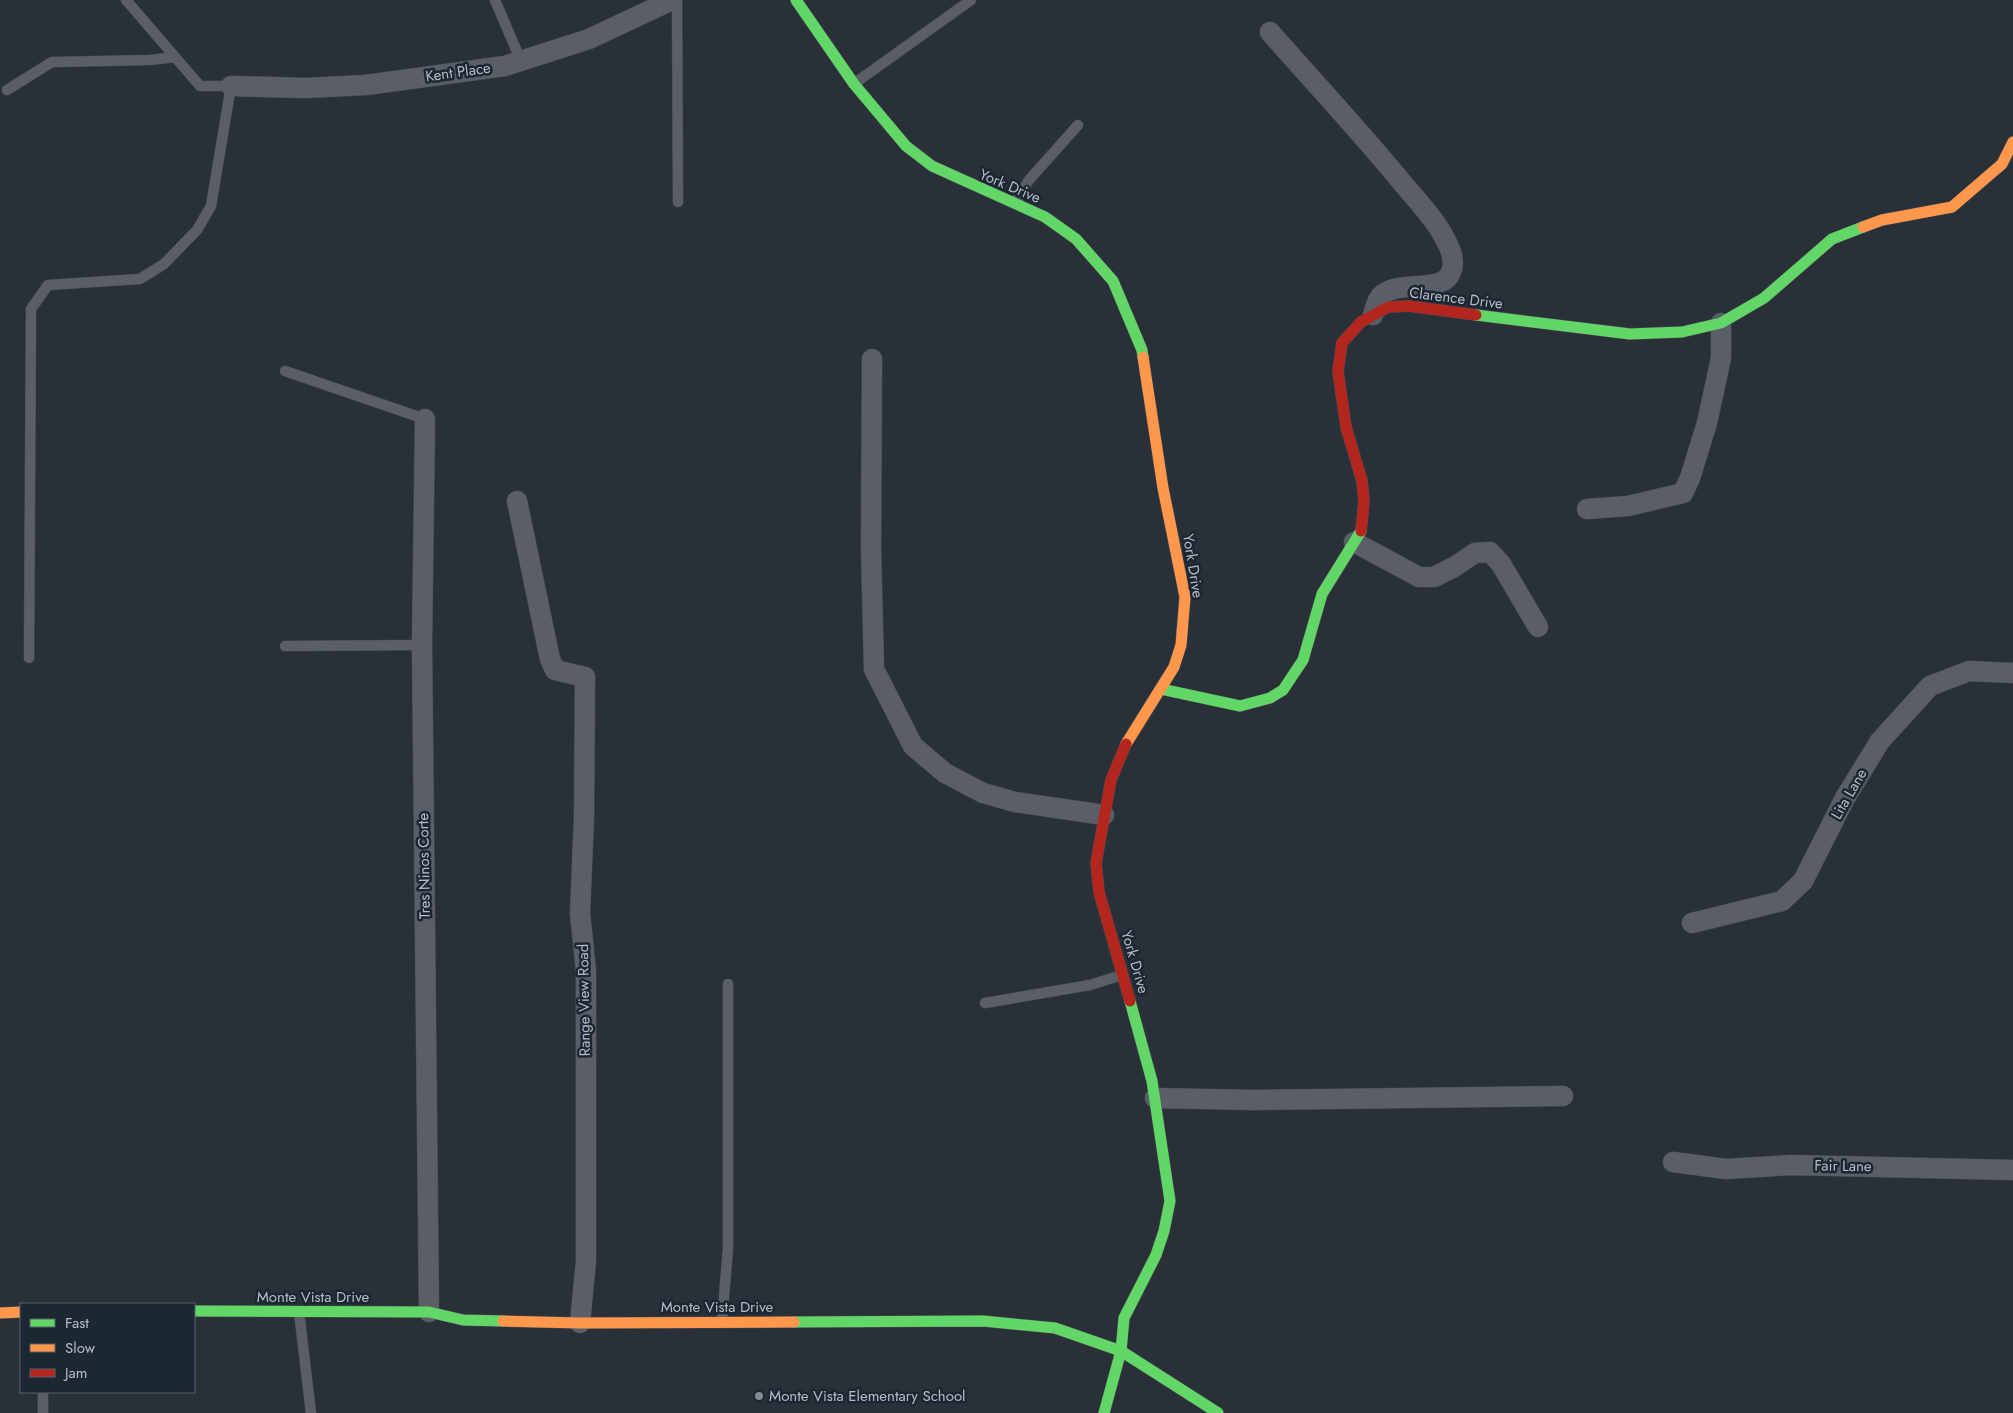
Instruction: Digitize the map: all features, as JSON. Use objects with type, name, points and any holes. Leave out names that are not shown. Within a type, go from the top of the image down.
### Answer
[{"type":"street","name":"Kent Place","points":[[231,86],[305,88],[366,85],[505,66],[589,39],[672,0]]},
{"type":"street","name":"York Drive","points":[[796,0],[854,84],[906,146],[932,166],[1044,217],[1076,239],[1113,281],[1142,350],[1164,488],[1185,597],[1181,645],[1174,667],[1124,747],[1111,780],[1096,863],[1099,892],[1152,1081],[1170,1201],[1164,1231],[1156,1255],[1124,1318],[1121,1351],[1104,1413]]},
{"type":"street","points":[[1270,32],[1376,150],[1439,229],[1451,253],[1454,264],[1451,274],[1444,282],[1394,289],[1381,296],[1376,302],[1373,315]]},
{"type":"street","name":"Clarence Drive","points":[[1161,689],[1240,706],[1270,698],[1283,690],[1303,660],[1322,594],[1360,531],[1364,501],[1362,481],[1346,427],[1338,371],[1342,343],[1360,322],[1388,307],[1409,306],[1630,334],[1682,332],[1721,323],[1764,298],[1832,238],[1882,220],[1952,207],[2002,164],[2013,142]]},
{"type":"street","points":[[1587,509],[1628,506],[1683,493],[1690,478],[1706,423],[1721,358],[1721,323]]},
{"type":"street","points":[[872,359],[871,548],[874,669],[913,746],[945,773],[984,793],[1015,802],[1104,815]]},
{"type":"street","name":"Tres Ninos Corte","points":[[425,419],[422,645],[429,1312]]},
{"type":"street","name":"Range View Road","points":[[517,501],[550,659],[555,670],[585,677],[584,817],[580,913],[586,971],[586,1261],[580,1323]]},
{"type":"street","points":[[1354,542],[1419,577],[1434,577],[1475,553],[1490,552],[1501,564],[1538,627]]},
{"type":"street","name":"Lita Lane","points":[[1692,923],[1782,901],[1802,881],[1845,798],[1880,741],[1930,686],[1969,671],[2013,673]]},
{"type":"street","points":[[1155,1098],[1255,1100],[1563,1096]]},
{"type":"street","name":"Fair Lane","points":[[1673,1162],[1726,1169],[1791,1165],[2013,1170]]},
{"type":"street","name":"Monte Vista Drive","points":[[195,1311],[429,1312],[463,1320],[580,1323],[984,1321],[1055,1328],[1121,1351],[1218,1413]]},
{"type":"street","points":[[0,1313],[20,1312]]},
{"type":"lane","points":[[29,658],[31,309],[48,285],[140,280],[164,264],[197,230],[211,206],[231,86],[200,86],[126,0]]},
{"type":"lane","points":[[495,0],[521,61]]},
{"type":"lane","points":[[677,0],[678,202]]},
{"type":"lane","points":[[854,84],[971,0]]},
{"type":"lane","points":[[7,90],[52,62],[150,60],[175,57]]},
{"type":"lane","points":[[1014,204],[1029,180],[1078,125]]},
{"type":"lane","points":[[285,371],[425,419]]},
{"type":"lane","points":[[285,646],[422,645]]},
{"type":"lane","points":[[985,1003],[1090,985],[1123,975]]},
{"type":"lane","points":[[724,1322],[728,1248],[728,984]]},
{"type":"lane","points":[[299,1312],[311,1413]]},
{"type":"lane","points":[[43,1413],[44,1393]]},
{"type":"traffic: fast","points":[[796,0],[854,84],[906,146],[932,166],[1045,217],[1076,239],[1113,281],[1142,350],[1143,357]]},
{"type":"traffic: fast","points":[[1476,315],[1630,334],[1682,332],[1721,323],[1764,298],[1832,239],[1863,227]]},
{"type":"traffic: fast","points":[[1161,689],[1240,706],[1270,698],[1283,690],[1303,660],[1322,594],[1361,531]]},
{"type":"traffic: fast","points":[[1104,1413],[1121,1351],[1124,1318],[1156,1255],[1164,1231],[1170,1201],[1152,1081],[1130,1001]]},
{"type":"traffic: fast","points":[[195,1311],[429,1312],[463,1320],[503,1321]]},
{"type":"traffic: fast","points":[[794,1322],[983,1321],[1055,1328],[1121,1351],[1218,1413]]},
{"type":"traffic: slow","points":[[1863,227],[1882,220],[1952,207],[2002,164],[2013,142]]},
{"type":"traffic: slow","points":[[1126,744],[1174,667],[1181,645],[1185,597],[1163,488],[1143,357]]},
{"type":"traffic: slow","points":[[0,1313],[20,1312]]},
{"type":"traffic: slow","points":[[503,1321],[580,1323],[794,1322]]},
{"type":"traffic: jam","points":[[1361,531],[1364,501],[1362,481],[1346,427],[1338,371],[1342,343],[1361,322],[1388,307],[1409,306],[1476,315]]},
{"type":"traffic: jam","points":[[1126,744],[1111,780],[1096,863],[1099,892],[1130,1001]]},
{"type":"place","name":"Monte Vista Elementary School","points":[[759,1396]]}]
